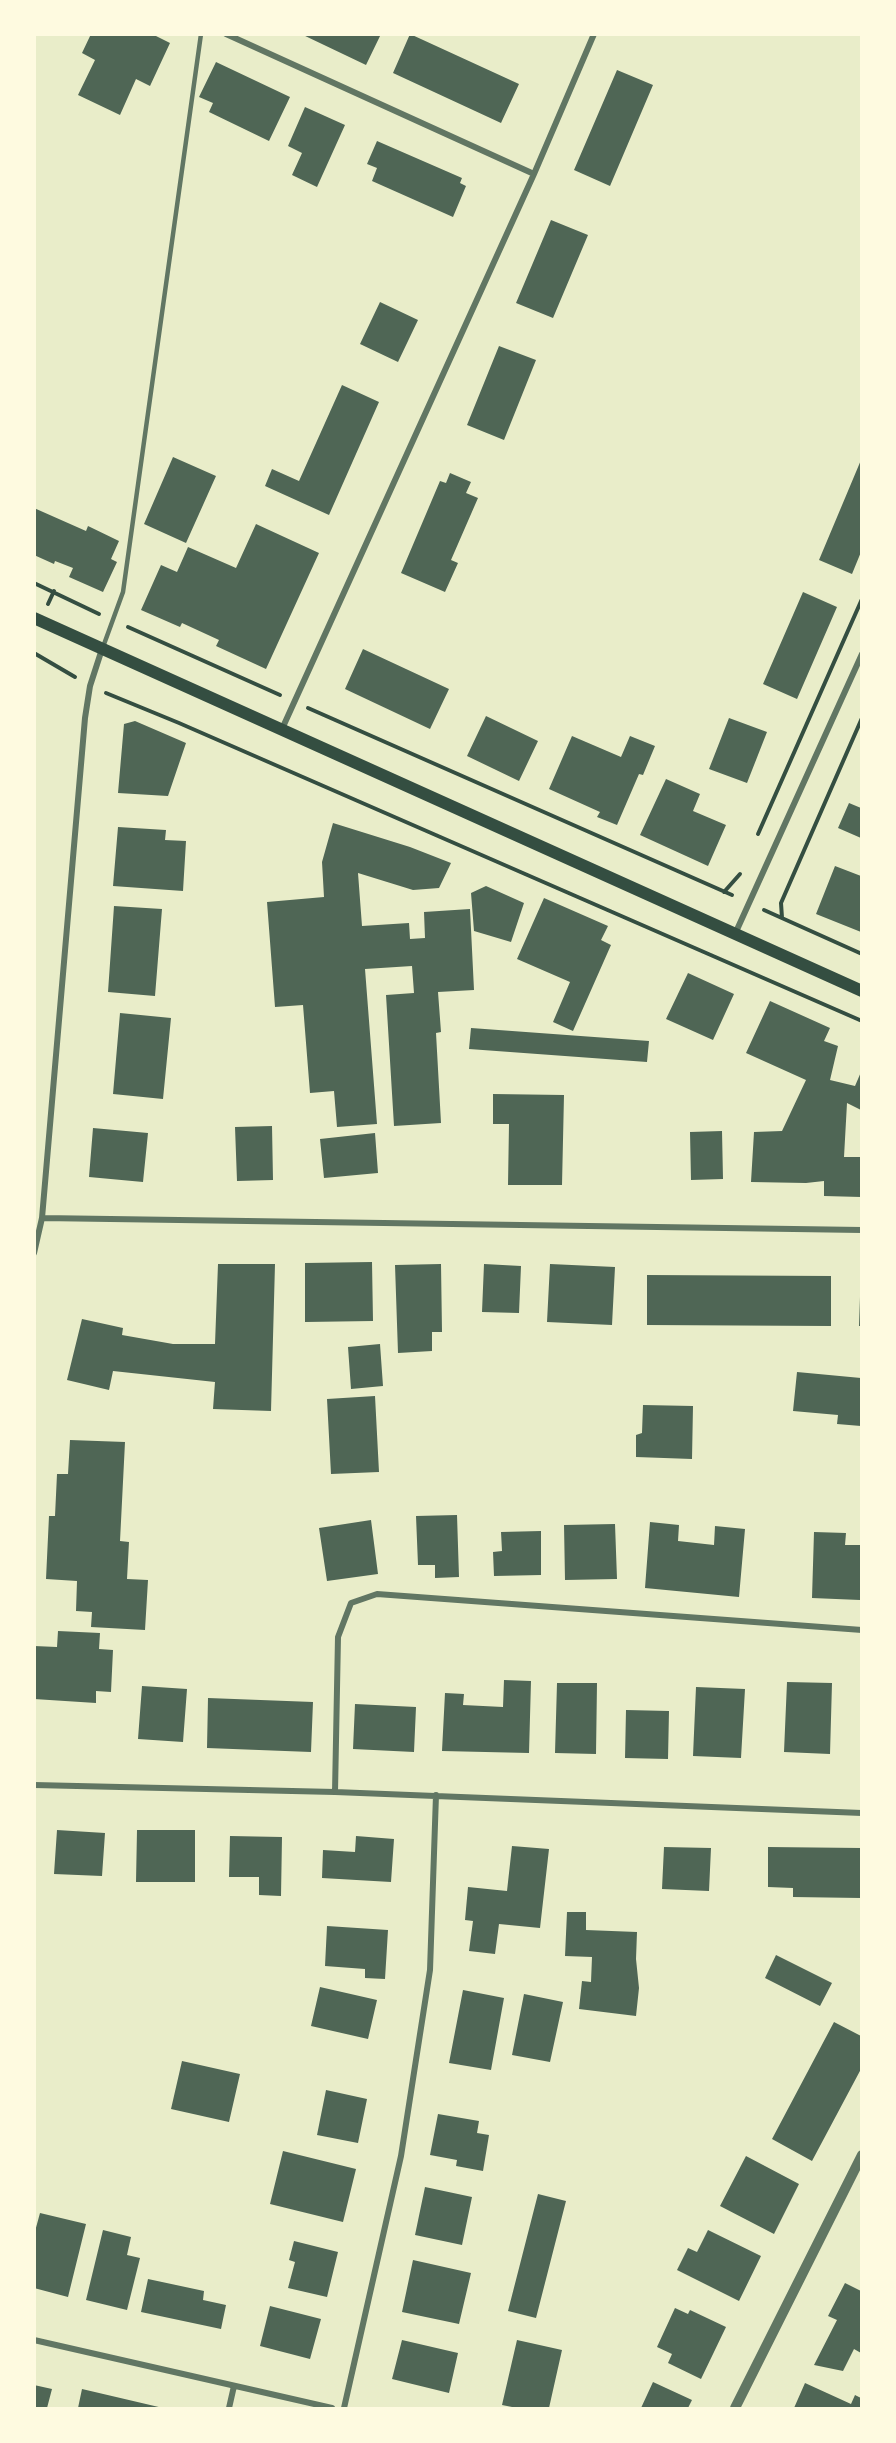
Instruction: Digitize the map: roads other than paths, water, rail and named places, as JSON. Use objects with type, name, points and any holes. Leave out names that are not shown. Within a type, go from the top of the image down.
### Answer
[{"type":"main road","points":[[34,618],[861,991]]},
{"type":"street","points":[[226,34],[534,174]]},
{"type":"street","points":[[282,729],[534,174],[594,34]]},
{"type":"street","points":[[34,1253],[42,1218],[76,808],[90,686],[102,648]]},
{"type":"street","points":[[735,933],[861,654]]},
{"type":"street","points":[[42,1218],[861,1230]]},
{"type":"street","points":[[334,1792],[338,1637],[351,1603],[376,1594],[861,1630]]},
{"type":"street","points":[[34,1785],[436,1795],[861,1813]]},
{"type":"street","points":[[344,2409],[401,2156],[430,1970],[436,1795]]},
{"type":"street","points":[[735,2409],[861,2155]]},
{"type":"street","points":[[34,2340],[332,2409]]},
{"type":"street","points":[[229,2409],[234,2385]]},
{"type":"lane","points":[[102,648],[123,592],[201,34]]}]
